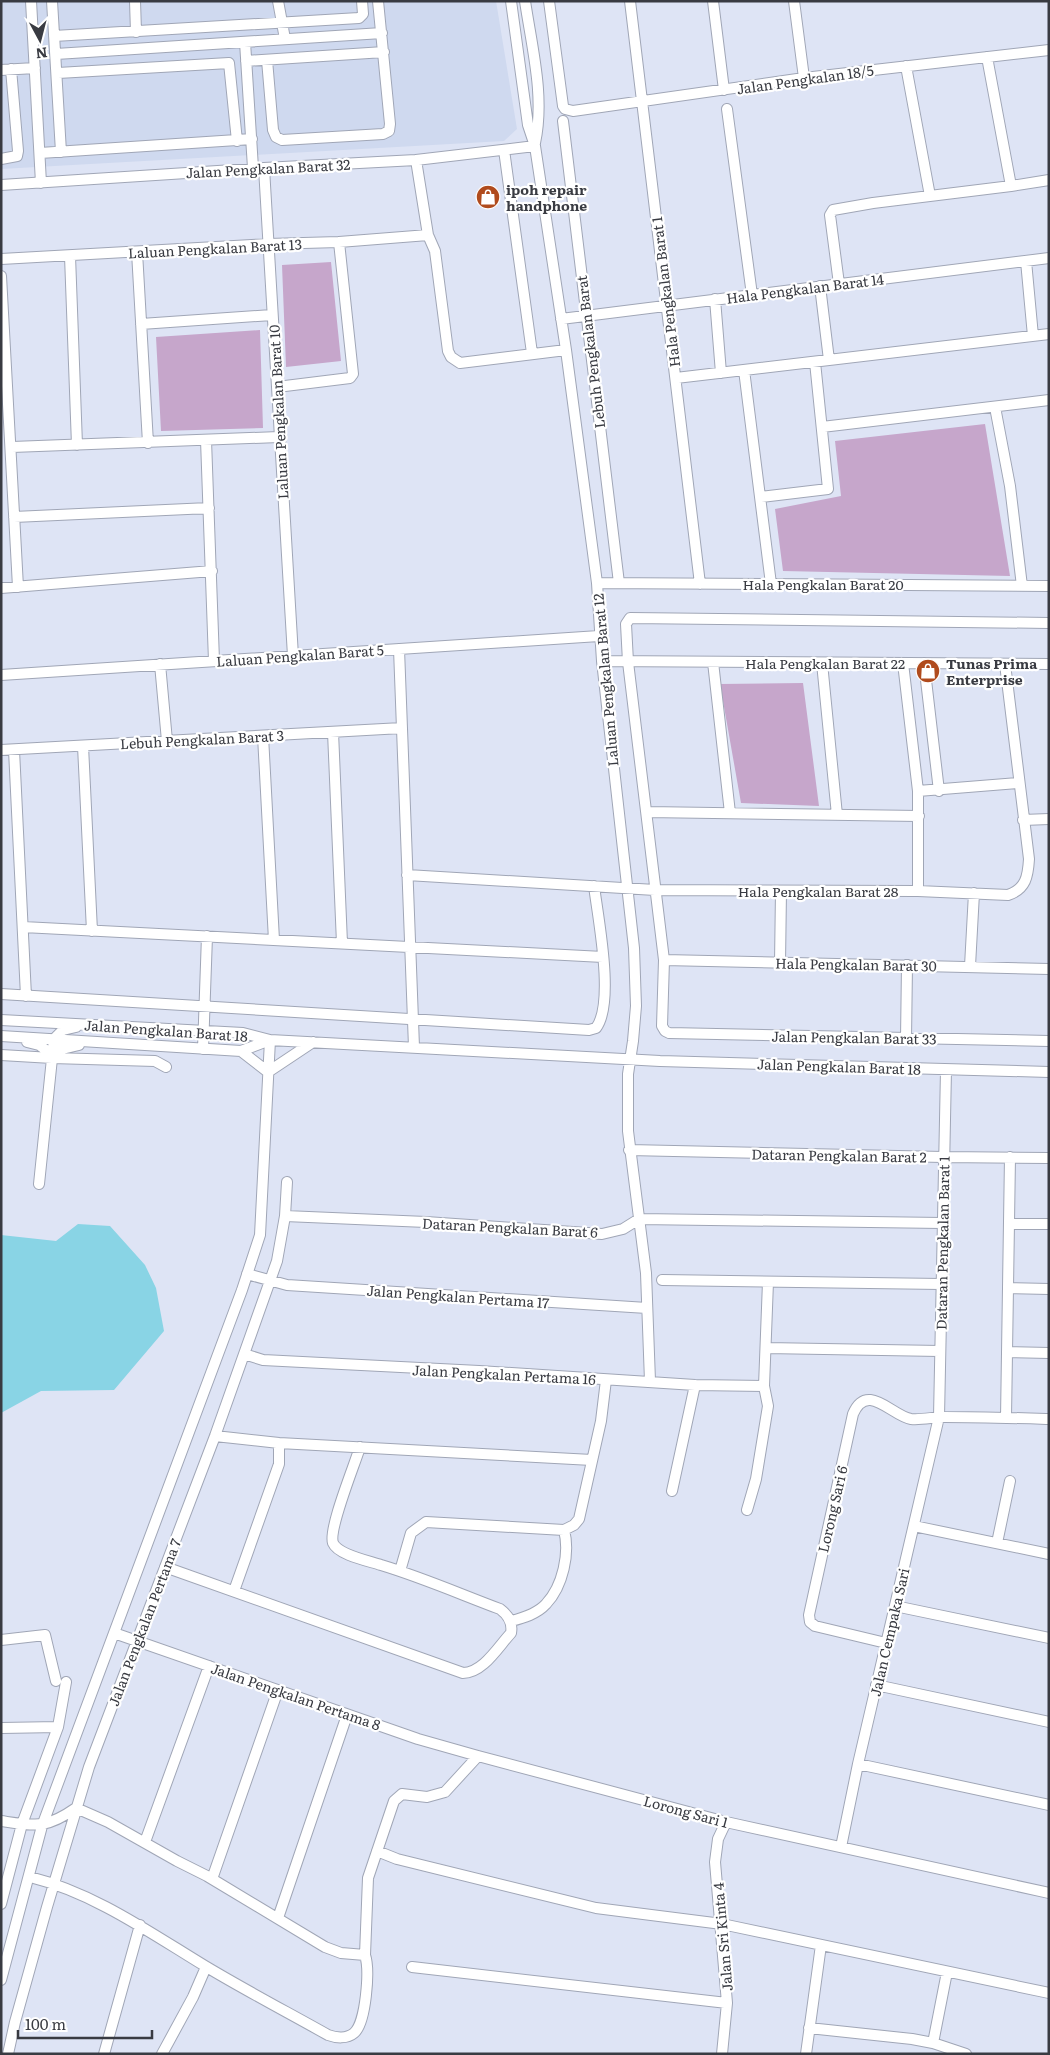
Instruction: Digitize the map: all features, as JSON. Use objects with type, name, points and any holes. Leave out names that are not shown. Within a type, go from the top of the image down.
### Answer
[{"type":"street","points":[[31,1],[41,183]]},
{"type":"street","points":[[52,1],[62,152]]},
{"type":"street","points":[[135,1],[136,32]]},
{"type":"street","points":[[278,1],[285,39]]},
{"type":"street","points":[[54,36],[359,18],[363,14],[362,1]]},
{"type":"street","points":[[267,60],[273,130],[276,137],[282,140],[374,134],[389,131],[384,52],[378,1]]},
{"type":"street","name":"Laluan Pengkalan Barat 12","points":[[511,1],[528,126],[535,145],[566,350],[597,583],[599,636],[634,948],[636,1006],[628,1074],[629,1150],[646,1273],[650,1381]]},
{"type":"street","name":"Laluan Pengkalan Barat 12","points":[[525,1],[539,101],[539,123],[535,145]]},
{"type":"street","name":"Jalan Pengkalan 18/5","points":[[549,1],[563,106],[565,109],[572,111],[804,78],[1049,50]]},
{"type":"street","name":"Hala Pengkalan Barat 1","points":[[630,1],[700,584]]},
{"type":"street","points":[[712,1],[724,90]]},
{"type":"street","points":[[794,1],[804,78]]},
{"type":"street","points":[[56,54],[382,33]]},
{"type":"street","points":[[245,42],[253,168]]},
{"type":"street","points":[[246,61],[384,52]]},
{"type":"street","points":[[986,57],[1011,186]]},
{"type":"street","points":[[58,73],[229,63],[237,141]]},
{"type":"street","points":[[906,66],[930,196]]},
{"type":"street","points":[[1,159],[17,156],[18,151],[6,70],[35,68]]},
{"type":"street","points":[[727,108],[752,295]]},
{"type":"street","name":"Lebuh Pengkalan Barat","points":[[563,121],[619,583]]},
{"type":"street","points":[[40,153],[252,139]]},
{"type":"street","name":"Jalan Pengkalan Barat 32","points":[[1,185],[253,168],[416,160],[535,145]]},
{"type":"street","points":[[504,150],[532,354]]},
{"type":"street","points":[[416,160],[428,235],[435,251],[448,351],[451,357],[460,363],[566,350]]},
{"type":"street","name":"Laluan Pengkalan Barat 10","points":[[264,168],[293,656]]},
{"type":"street","points":[[839,284],[830,215],[833,210],[872,202],[1049,180]]},
{"type":"street","name":"Laluan Pengkalan Barat 13","points":[[1,259],[268,244],[339,242],[428,235]]},
{"type":"street","points":[[277,387],[350,378],[354,374],[339,242]]},
{"type":"street","points":[[137,252],[148,443]]},
{"type":"street","points":[[70,256],[78,445]]},
{"type":"street","name":"Hala Pengkalan Barat 14","points":[[561,319],[1049,258]]},
{"type":"street","points":[[1026,261],[1033,336]]},
{"type":"street","points":[[1,276],[4,379],[12,447],[18,587]]},
{"type":"street","points":[[820,286],[829,360]]},
{"type":"street","points":[[715,300],[721,373]]},
{"type":"street","points":[[141,324],[272,315]]},
{"type":"street","points":[[676,378],[1049,334]]},
{"type":"street","points":[[761,497],[828,489],[815,362]]},
{"type":"street","points":[[744,370],[771,584]]},
{"type":"street","points":[[822,427],[1049,400]]},
{"type":"street","points":[[995,407],[1010,486],[1022,586]]},
{"type":"street","points":[[12,447],[280,437]]},
{"type":"street","points":[[206,440],[214,661]]},
{"type":"street","points":[[14,517],[208,508]]},
{"type":"street","points":[[1,588],[212,571]]},
{"type":"street","name":"Hala Pengkalan Barat 20","points":[[597,583],[1049,586]]},
{"type":"street","points":[[664,960],[628,662],[626,624],[630,618],[1049,623]]},
{"type":"street","name":"Laluan Pengkalan Barat 5","points":[[1,675],[599,636]]},
{"type":"street","points":[[399,649],[414,1047]]},
{"type":"street","name":"Hala Pengkalan Barat 22","points":[[602,661],[1049,664]]},
{"type":"street","points":[[713,662],[730,812]]},
{"type":"street","points":[[822,663],[837,815]]},
{"type":"street","points":[[903,663],[918,791],[918,892]]},
{"type":"street","points":[[924,663],[940,790]]},
{"type":"street","points":[[160,664],[166,741]]},
{"type":"street","points":[[1005,664],[1023,820],[1049,818]]},
{"type":"street","name":"Lebuh Pengkalan Barat 3","points":[[1,750],[402,728]]},
{"type":"street","points":[[333,732],[342,943]]},
{"type":"street","points":[[263,736],[274,940]]},
{"type":"street","points":[[83,746],[92,931]]},
{"type":"street","points":[[14,750],[26,996]]},
{"type":"street","points":[[918,791],[1018,783]]},
{"type":"street","points":[[646,812],[919,816]]},
{"type":"street","name":"Hala Pengkalan Barat 28","points":[[408,875],[655,890],[1008,894],[1020,890],[1026,882],[1029,859],[1023,820]]},
{"type":"street","points":[[1,994],[588,1030],[596,1028],[602,1017],[605,975],[594,886]]},
{"type":"street","points":[[780,963],[781,891]]},
{"type":"street","points":[[970,966],[974,893]]},
{"type":"street","points":[[23,928],[603,957]]},
{"type":"street","points":[[203,1049],[207,936]]},
{"type":"street","name":"Hala Pengkalan Barat 30","points":[[664,960],[1049,969]]},
{"type":"street","name":"Jalan Pengkalan Barat 33","points":[[664,960],[662,1026],[669,1033],[1049,1041]]},
{"type":"street","points":[[906,1038],[907,965]]},
{"type":"street","name":"Jalan Pengkalan Barat 18","points":[[1,1020],[204,1030],[243,1033],[270,1040],[630,1059],[1049,1072]]},
{"type":"street","points":[[20,1021],[54,1039]]},
{"type":"street","points":[[39,1184],[54,1039],[63,1030],[90,1025]]},
{"type":"street","points":[[4,1036],[39,1045],[52,1057]]},
{"type":"street","name":"Jalan Pengkalan Barat 18","points":[[4,1036],[241,1051],[270,1040]]},
{"type":"street","points":[[1,1980],[30,1877],[42,1826],[260,1235],[270,1040]]},
{"type":"street","points":[[52,1057],[58,1050],[70,1046],[100,1042]]},
{"type":"street","points":[[268,1072],[313,1042]]},
{"type":"street","points":[[241,1051],[268,1072]]},
{"type":"street","points":[[1,1055],[155,1060],[166,1067]]},
{"type":"street","name":"Dataran Pengkalan Barat 1","points":[[939,1417],[946,1070]]},
{"type":"street","name":"Dataran Pengkalan Barat 2","points":[[629,1150],[943,1158],[1049,1158]]},
{"type":"street","points":[[1006,1418],[1010,1157]]},
{"type":"street","name":"Jalan Pengkalan Pertama 7","points":[[8,2054],[15,2022],[76,1808],[116,1693],[215,1436],[277,1261],[285,1216],[287,1182]]},
{"type":"street","name":"Dataran Pengkalan Barat 6","points":[[285,1216],[426,1222],[602,1234],[623,1229],[639,1219],[942,1223]]},
{"type":"street","points":[[1010,1224],[1049,1224]]},
{"type":"street","name":"Jalan Pengkalan Pertama 17","points":[[247,1274],[287,1285],[647,1308]]},
{"type":"street","points":[[662,1280],[941,1284]]},
{"type":"street","points":[[746,1510],[756,1479],[768,1406],[764,1386],[768,1282]]},
{"type":"street","points":[[1008,1288],[1049,1289]]},
{"type":"street","points":[[766,1348],[940,1351]]},
{"type":"street","points":[[1007,1352],[1049,1353]]},
{"type":"street","name":"Jalan Pengkalan Pertama 16","points":[[244,1354],[263,1360],[695,1385],[764,1386]]},
{"type":"street","points":[[400,1571],[411,1534],[419,1525],[426,1522],[564,1530],[574,1525],[579,1519],[601,1420],[606,1380]]},
{"type":"street","points":[[672,1491],[695,1385]]},
{"type":"street","name":"Lorong Sari 6","points":[[886,1643],[815,1626],[810,1622],[809,1615],[853,1414],[857,1405],[864,1400],[877,1401],[910,1419],[939,1417]]},
{"type":"street","points":[[939,1417],[1049,1419]]},
{"type":"street","name":"Jalan Cempaka Sari","points":[[841,1847],[876,1685],[939,1417]]},
{"type":"street","points":[[215,1436],[279,1444],[592,1460]]},
{"type":"street","points":[[234,1591],[279,1464],[279,1444]]},
{"type":"street","points":[[165,1567],[463,1673],[471,1673],[479,1668],[511,1633],[511,1621],[506,1613],[500,1609],[400,1571],[352,1557],[337,1549],[333,1542],[334,1528],[360,1447]]},
{"type":"street","points":[[997,1543],[1010,1482]]},
{"type":"street","points":[[914,1526],[1049,1554]]},
{"type":"street","points":[[511,1621],[529,1616],[546,1604],[554,1592],[566,1559],[567,1543],[564,1530]]},
{"type":"street","points":[[895,1606],[1049,1638]]},
{"type":"street","name":"Jalan Pengkalan Pertama 8","points":[[114,1633],[418,1739],[478,1756]]},
{"type":"street","points":[[1,1640],[45,1635],[61,1681],[58,1727],[22,1824],[1,1904]]},
{"type":"street","points":[[145,1842],[209,1666]]},
{"type":"street","points":[[876,1685],[1049,1722]]},
{"type":"street","points":[[212,1880],[278,1690]]},
{"type":"street","points":[[278,1918],[347,1715]]},
{"type":"street","points":[[1,1728],[58,1727]]},
{"type":"street","points":[[30,1877],[55,1883],[96,1901],[140,1925],[206,1967],[335,2038],[350,2036],[356,2032],[366,1994],[367,1962],[365,1956],[368,1878],[394,1801],[397,1796],[408,1794],[427,1797],[445,1792],[478,1756]]},
{"type":"street","name":"Lorong Sari 1","points":[[478,1756],[726,1822],[1049,1893]]},
{"type":"street","points":[[858,1764],[1049,1805]]},
{"type":"street","points":[[1,1821],[42,1826],[61,1818],[76,1808],[92,1814],[145,1842],[326,1946],[341,1953],[365,1956]]},
{"type":"street","name":"Jalan Sri Kinta 4","points":[[722,2054],[727,2003],[722,1924],[715,1862],[718,1839],[726,1822]]},
{"type":"street","points":[[377,1851],[397,1859],[596,1908],[722,1924],[1049,1994]]},
{"type":"street","points":[[104,2054],[140,1925]]},
{"type":"street","points":[[806,2054],[821,1945]]},
{"type":"street","points":[[162,2054],[193,1997],[206,1967]]},
{"type":"street","points":[[412,1967],[727,2003]]},
{"type":"street","points":[[933,2043],[947,1972]]},
{"type":"street","points":[[809,2028],[933,2043],[966,2054]]},
{"type":"shaded area","points":[[1,1],[496,1],[517,129],[504,141],[1,169]]},
{"type":"shaded area","points":[[331,262],[341,361],[286,367],[282,265]]},
{"type":"shaded area","points":[[260,330],[263,428],[161,431],[156,337]]},
{"type":"shaded area","points":[[985,424],[1010,576],[783,571],[775,509],[841,496],[835,441]]},
{"type":"shaded area","points":[[803,683],[819,806],[741,803],[720,684]]},
{"type":"water","points":[[78,1224],[110,1226],[145,1265],[156,1288],[164,1331],[114,1390],[41,1391],[1,1413],[1,1235],[56,1241]]},
{"type":"place","name":"ipoh repair handphone","points":[[488,197]]},
{"type":"place","name":"Tunas Prima Enterprise","points":[[928,671]]}]
